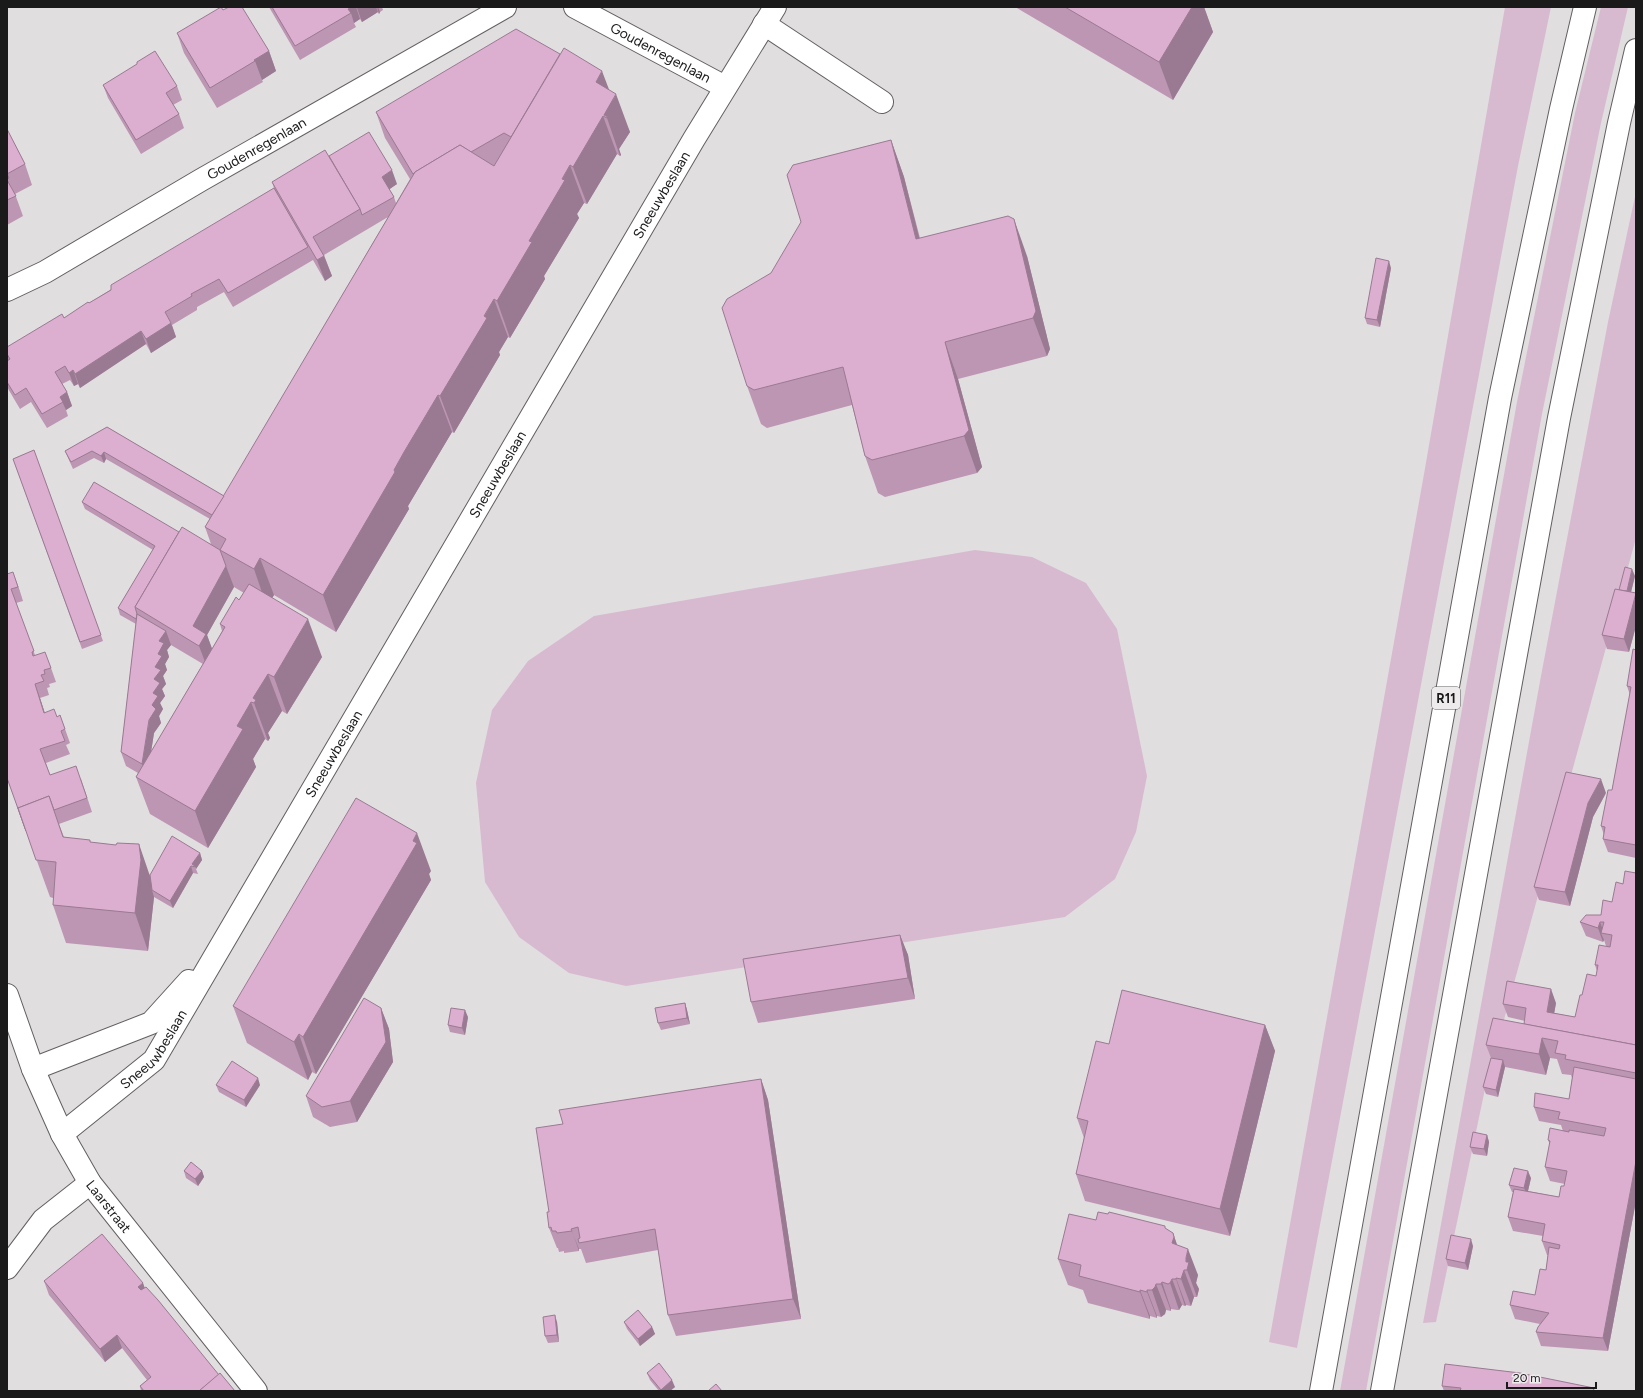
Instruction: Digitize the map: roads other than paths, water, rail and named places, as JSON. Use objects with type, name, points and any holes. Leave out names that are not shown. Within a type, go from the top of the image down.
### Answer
[{"type":"main road","name":"Goudenregenlaan","points":[[7,290],[46,272],[208,176],[505,7]]},
{"type":"main road","name":"Goudenregenlaan","points":[[574,7],[725,87]]},
{"type":"main road","name":"R11","points":[[1320,1391],[1500,398],[1561,109],[1585,7]]},
{"type":"main road","name":"Sneeuwbeslaan","points":[[62,1134],[154,1060],[725,87],[770,16]]},
{"type":"main road","points":[[770,16],[882,102]]},
{"type":"main road","points":[[1382,1391],[1559,418],[1619,123],[1636,50]]},
{"type":"main road","name":"Sneeuwbeslaan","points":[[34,1069],[151,1023],[222,944]]},
{"type":"main road","name":"Laarstraat","points":[[7,995],[34,1069],[62,1134],[90,1183],[256,1391]]},
{"type":"main road","points":[[7,1268],[43,1220],[90,1183]]}]
